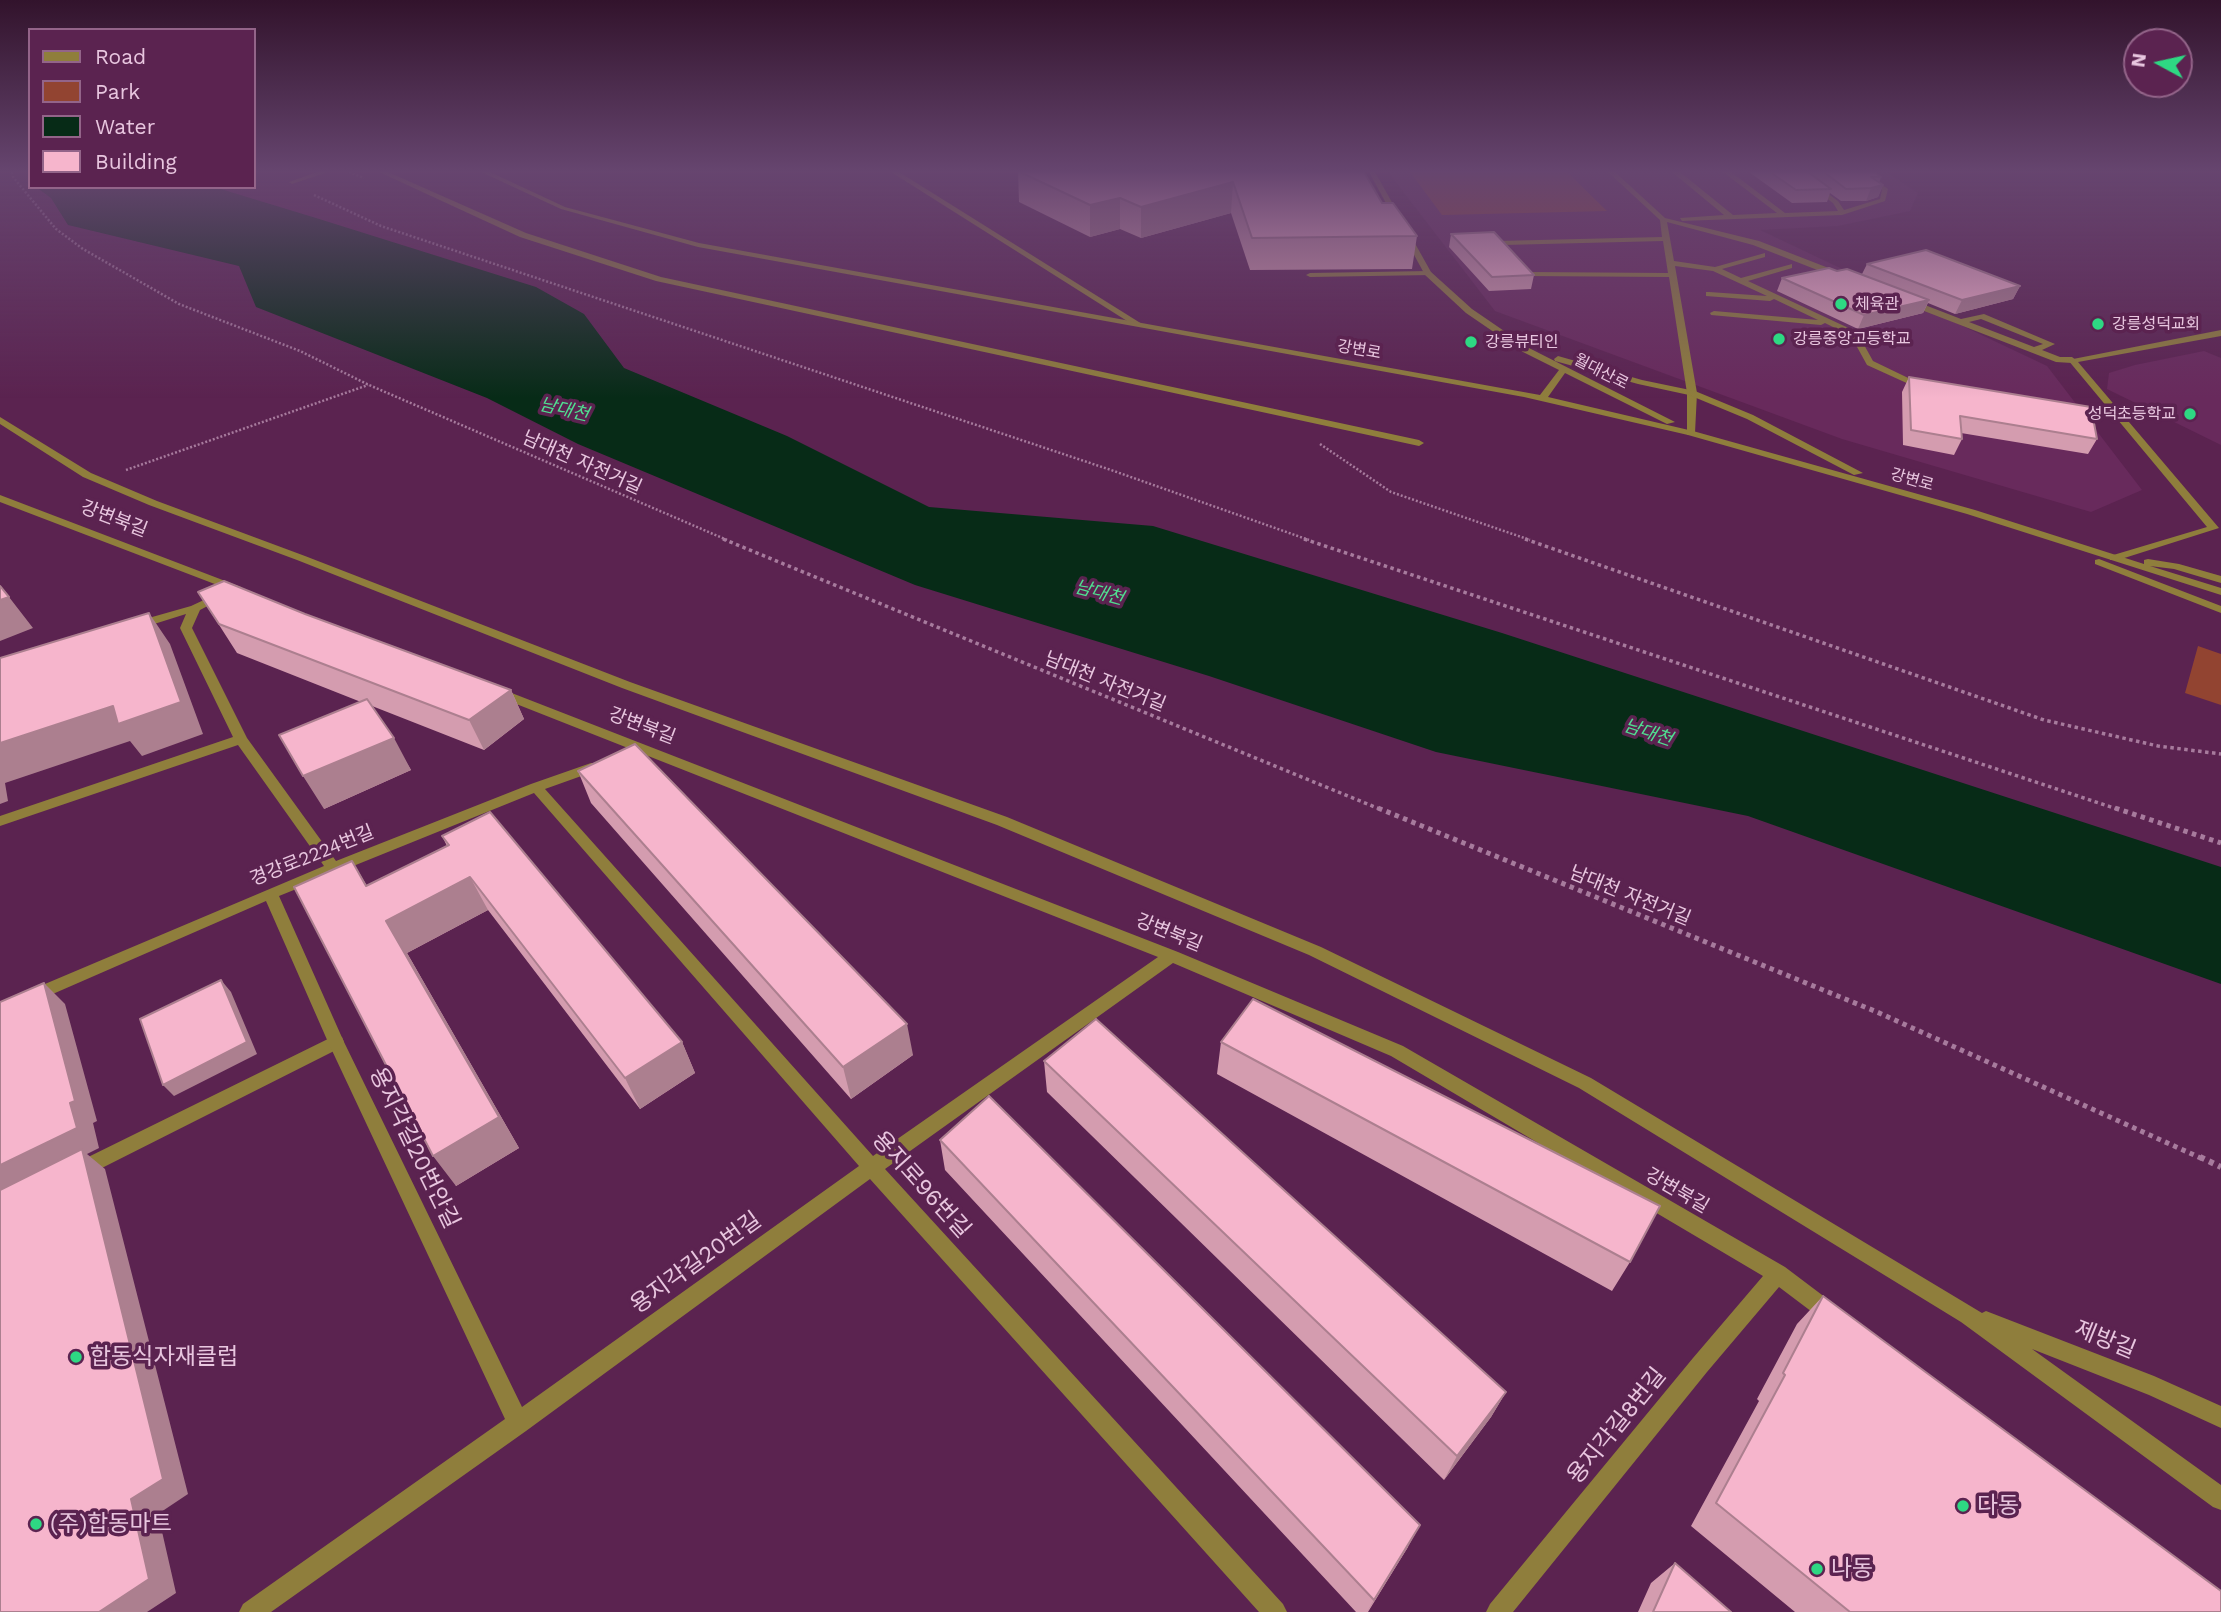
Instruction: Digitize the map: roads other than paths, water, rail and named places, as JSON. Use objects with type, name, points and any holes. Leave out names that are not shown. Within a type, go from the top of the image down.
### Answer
[{"type":"street","points":[[561,247],[659,279],[1419,443]]},
{"type":"street","name":"강변로","points":[[710,247],[1543,398],[1690,433],[1878,485],[2221,592]]},
{"type":"street","points":[[1014,247],[1138,324]]},
{"type":"street","name":"월대산로","points":[[1413,247],[1427,273],[1469,311],[1526,350],[1690,433]]},
{"type":"street","points":[[1501,247],[1526,274],[1672,275]]},
{"type":"street","points":[[1668,247],[1692,393],[1690,433]]},
{"type":"street","points":[[1767,247],[1846,277]]},
{"type":"street","points":[[1715,269],[1762,256]]},
{"type":"street","points":[[1671,263],[1715,269],[1831,323],[1854,334],[1870,363],[1940,391]]},
{"type":"street","points":[[1741,281],[1789,267]]},
{"type":"street","points":[[1310,275],[1427,273]]},
{"type":"street","points":[[1709,293],[1781,300]]},
{"type":"street","points":[[1897,297],[2059,360],[2072,360],[2221,332]]},
{"type":"street","points":[[1714,313],[1831,323]]},
{"type":"street","points":[[1961,322],[1981,316],[2051,344],[2034,351]]},
{"type":"street","points":[[1526,350],[1641,382],[1692,393],[1750,417],[1878,485]]},
{"type":"street","points":[[2072,360],[2214,528],[2114,558]]},
{"type":"street","points":[[1543,398],[1564,369]]},
{"type":"street","points":[[0,420],[98,480],[626,685],[1002,821],[1315,951],[1585,1083],[1968,1315],[2221,1499]]},
{"type":"street","name":"강변북길","points":[[0,498],[242,591],[195,608]]},
{"type":"street","points":[[1971,512],[2221,610]]},
{"type":"street","points":[[2114,558],[2175,566],[2221,580]]},
{"type":"street","points":[[117,631],[195,608]]},
{"type":"street","points":[[195,608],[186,628],[241,739],[334,869]]},
{"type":"street","name":"강변북길","points":[[489,688],[1172,957],[1397,1051],[1778,1274],[1845,1324]]},
{"type":"street","points":[[0,821],[241,739]]},
{"type":"street","name":"경강로2224번길","points":[[0,1010],[270,893],[536,787],[644,749]]},
{"type":"street","name":"용지로96번길","points":[[536,787],[871,1167],[1275,1612]]},
{"type":"street","name":"용지각길20번안길","points":[[270,893],[336,1042],[518,1423]]},
{"type":"street","name":"용지각길20번길","points":[[251,1612],[518,1423],[871,1167],[1172,957]]},
{"type":"street","points":[[62,1178],[336,1042]]},
{"type":"street","name":"용지각길8번길","points":[[1498,1612],[1778,1274]]},
{"type":"street","name":"제방길","points":[[1968,1315],[2080,1356],[2221,1417]]},
{"type":"water","name":"남대천","points":[[161,247],[409,247],[536,287],[584,314],[624,368],[787,436],[929,507],[1153,526],[1502,633],[2221,867],[2221,984],[1748,816],[1436,752],[1209,676],[915,585],[578,444],[487,398],[256,307],[239,266]]},
{"type":"place","name":"체육관","points":[[1841,304]]},
{"type":"place","name":"강릉성덕교회","points":[[2098,324]]},
{"type":"place","name":"강릉중앙고등학교","points":[[1779,339]]},
{"type":"place","name":"강릉뷰티인","points":[[1471,342]]},
{"type":"place","name":"성덕초등학교","points":[[2190,414]]},
{"type":"place","name":"합동식자재클럽","points":[[76,1357]]},
{"type":"place","name":"다동","points":[[1963,1506]]},
{"type":"place","name":"(주)합동마트","points":[[36,1524]]},
{"type":"place","name":"나동","points":[[1817,1569]]}]
